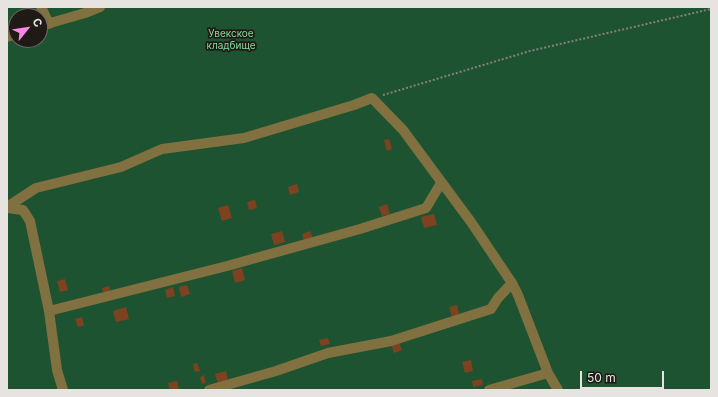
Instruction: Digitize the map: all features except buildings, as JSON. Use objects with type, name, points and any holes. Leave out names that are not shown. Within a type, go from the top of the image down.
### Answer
[{"type":"street","points":[[48,24],[85,14],[100,7]]},
{"type":"street","points":[[7,208],[36,188],[122,167],[162,149],[244,138],[354,105],[372,98],[403,130],[471,222],[512,283],[548,373],[558,390]]},
{"type":"street","points":[[48,311],[227,266],[367,227],[426,208],[441,183]]},
{"type":"street","points":[[7,208],[23,210],[30,222],[48,311],[57,370],[63,390]]},
{"type":"street","points":[[209,390],[276,371],[328,353],[391,341],[491,309],[498,298],[512,283]]},
{"type":"street","points":[[490,390],[548,373]]},
{"type":"path","points":[[372,98],[530,51],[711,9]]},
{"type":"green space","name":"Увекское кладбище","points":[[7,7],[711,7],[711,390],[7,390]]}]
